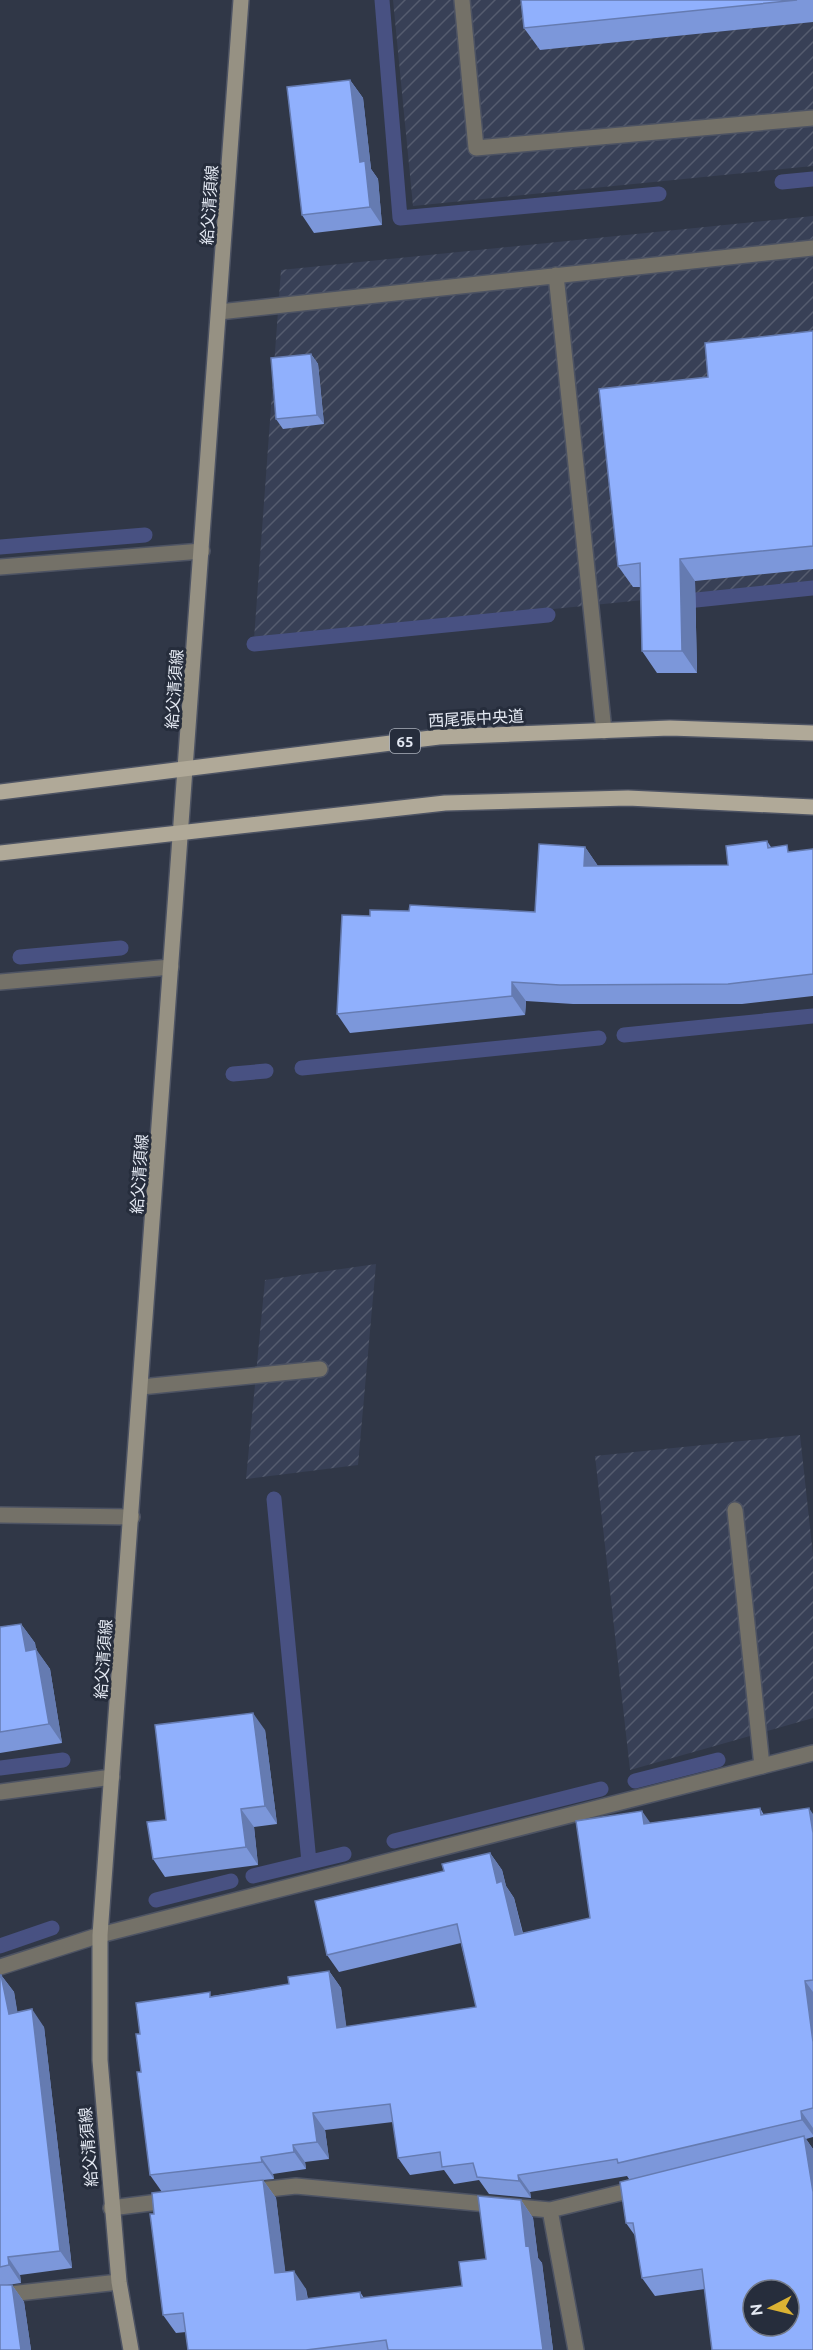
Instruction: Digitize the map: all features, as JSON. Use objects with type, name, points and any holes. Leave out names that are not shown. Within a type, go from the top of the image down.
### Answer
[{"type":"main road","name":"給父清須線","points":[[131,2350],[119,2283],[111,2208],[100,2060],[100,1935],[242,0]]},
{"type":"main road","name":"西尾張中央道","points":[[0,792],[439,737],[670,728],[813,734]]},
{"type":"main road","points":[[0,853],[445,803],[628,798],[813,807]]},
{"type":"street","points":[[462,0],[476,148],[813,118]]},
{"type":"street","points":[[219,312],[813,248]]},
{"type":"street","points":[[556,275],[604,731]]},
{"type":"street","points":[[0,567],[202,551]]},
{"type":"street","points":[[0,982],[171,967]]},
{"type":"street","points":[[141,1387],[320,1368]]},
{"type":"street","points":[[735,1510],[762,1766]]},
{"type":"street","points":[[0,1515],[132,1517]]},
{"type":"street","points":[[0,1967],[100,1935],[813,1753]]},
{"type":"street","points":[[0,1792],[112,1777]]},
{"type":"street","points":[[238,2193],[296,2186],[550,2210],[653,2185]]},
{"type":"street","points":[[111,2208],[192,2198]]},
{"type":"street","points":[[550,2210],[576,2350]]},
{"type":"street","points":[[0,2295],[119,2283]]},
{"type":"shaded area","points":[[393,0],[813,0],[813,166],[413,206]]},
{"type":"shaded area","points":[[813,216],[813,583],[254,639],[281,270]]},
{"type":"shaded area","points":[[376,1264],[358,1465],[246,1479],[265,1280]]},
{"type":"shaded area","points":[[800,1435],[813,1555],[813,1718],[630,1770],[595,1456]]},
{"type":"building","points":[[521,0],[797,0],[524,28]]},
{"type":"building","points":[[350,80],[360,162],[365,161],[370,207],[302,215],[287,87]]},
{"type":"building","points":[[813,331],[813,546],[680,559],[682,651],[642,651],[640,563],[618,566],[599,389],[708,377],[705,343]]},
{"type":"building","points":[[311,354],[317,415],[276,419],[271,358]]},
{"type":"building","points":[[767,841],[768,848],[787,845],[788,852],[813,849],[813,974],[728,984],[560,985],[512,982],[512,996],[337,1014],[342,915],[370,916],[370,910],[409,911],[410,905],[535,912],[539,844],[585,847],[584,866],[728,865],[726,846]]},
{"type":"building","points":[[21,1624],[26,1651],[36,1649],[49,1724],[0,1732],[0,1627]]},
{"type":"building","points":[[253,1713],[265,1806],[241,1809],[246,1847],[153,1859],[147,1822],[166,1820],[155,1725]]},
{"type":"building","points":[[760,1808],[761,1815],[809,1808],[813,1833],[813,1980],[805,1981],[813,2042],[813,2108],[801,2111],[802,2120],[618,2163],[617,2159],[518,2175],[519,2181],[477,2177],[473,2163],[442,2167],[440,2152],[398,2158],[390,2104],[313,2113],[317,2142],[293,2145],[294,2152],[261,2157],[262,2162],[150,2175],[137,2072],[141,2072],[136,2034],[140,2034],[136,2003],[210,1992],[210,1997],[289,1984],[288,1977],[329,1971],[337,2028],[476,2007],[457,1924],[327,1955],[315,1901],[444,1871],[442,1864],[490,1853],[497,1883],[502,1881],[515,1935],[590,1918],[576,1821],[642,1811],[644,1824]]},
{"type":"building","points":[[0,1975],[9,2014],[32,2009],[60,2251],[8,2257],[9,2265],[0,2267]]},
{"type":"building","points":[[804,2136],[813,2192],[813,2350],[712,2350],[702,2269],[642,2278],[633,2223],[626,2223],[620,2182]]},
{"type":"building","points":[[263,2180],[275,2273],[294,2271],[297,2300],[360,2292],[361,2298],[462,2286],[459,2262],[486,2259],[478,2196],[521,2200],[543,2350],[388,2350],[386,2340],[306,2350],[188,2350],[183,2313],[163,2315],[150,2214],[154,2214],[152,2193]]},
{"type":"building","points":[[0,2285],[12,2285],[21,2350],[0,2350]]},
{"type":"waterway","points":[[382,0],[400,218],[659,194]]},
{"type":"waterway","points":[[782,182],[813,179]]},
{"type":"waterway","points":[[0,547],[145,535]]},
{"type":"waterway","points":[[677,602],[813,588]]},
{"type":"waterway","points":[[254,644],[548,615]]},
{"type":"waterway","points":[[20,957],[121,948]]},
{"type":"waterway","points":[[624,1035],[813,1016]]},
{"type":"waterway","points":[[302,1068],[599,1038]]},
{"type":"waterway","points":[[233,1074],[266,1071]]},
{"type":"waterway","points":[[274,1499],[309,1862]]},
{"type":"waterway","points":[[0,1768],[63,1760]]},
{"type":"waterway","points":[[635,1781],[718,1760]]},
{"type":"waterway","points":[[394,1841],[601,1789]]},
{"type":"waterway","points":[[253,1876],[344,1854]]},
{"type":"waterway","points":[[156,1900],[231,1881]]},
{"type":"waterway","points":[[0,1946],[52,1928]]}]
